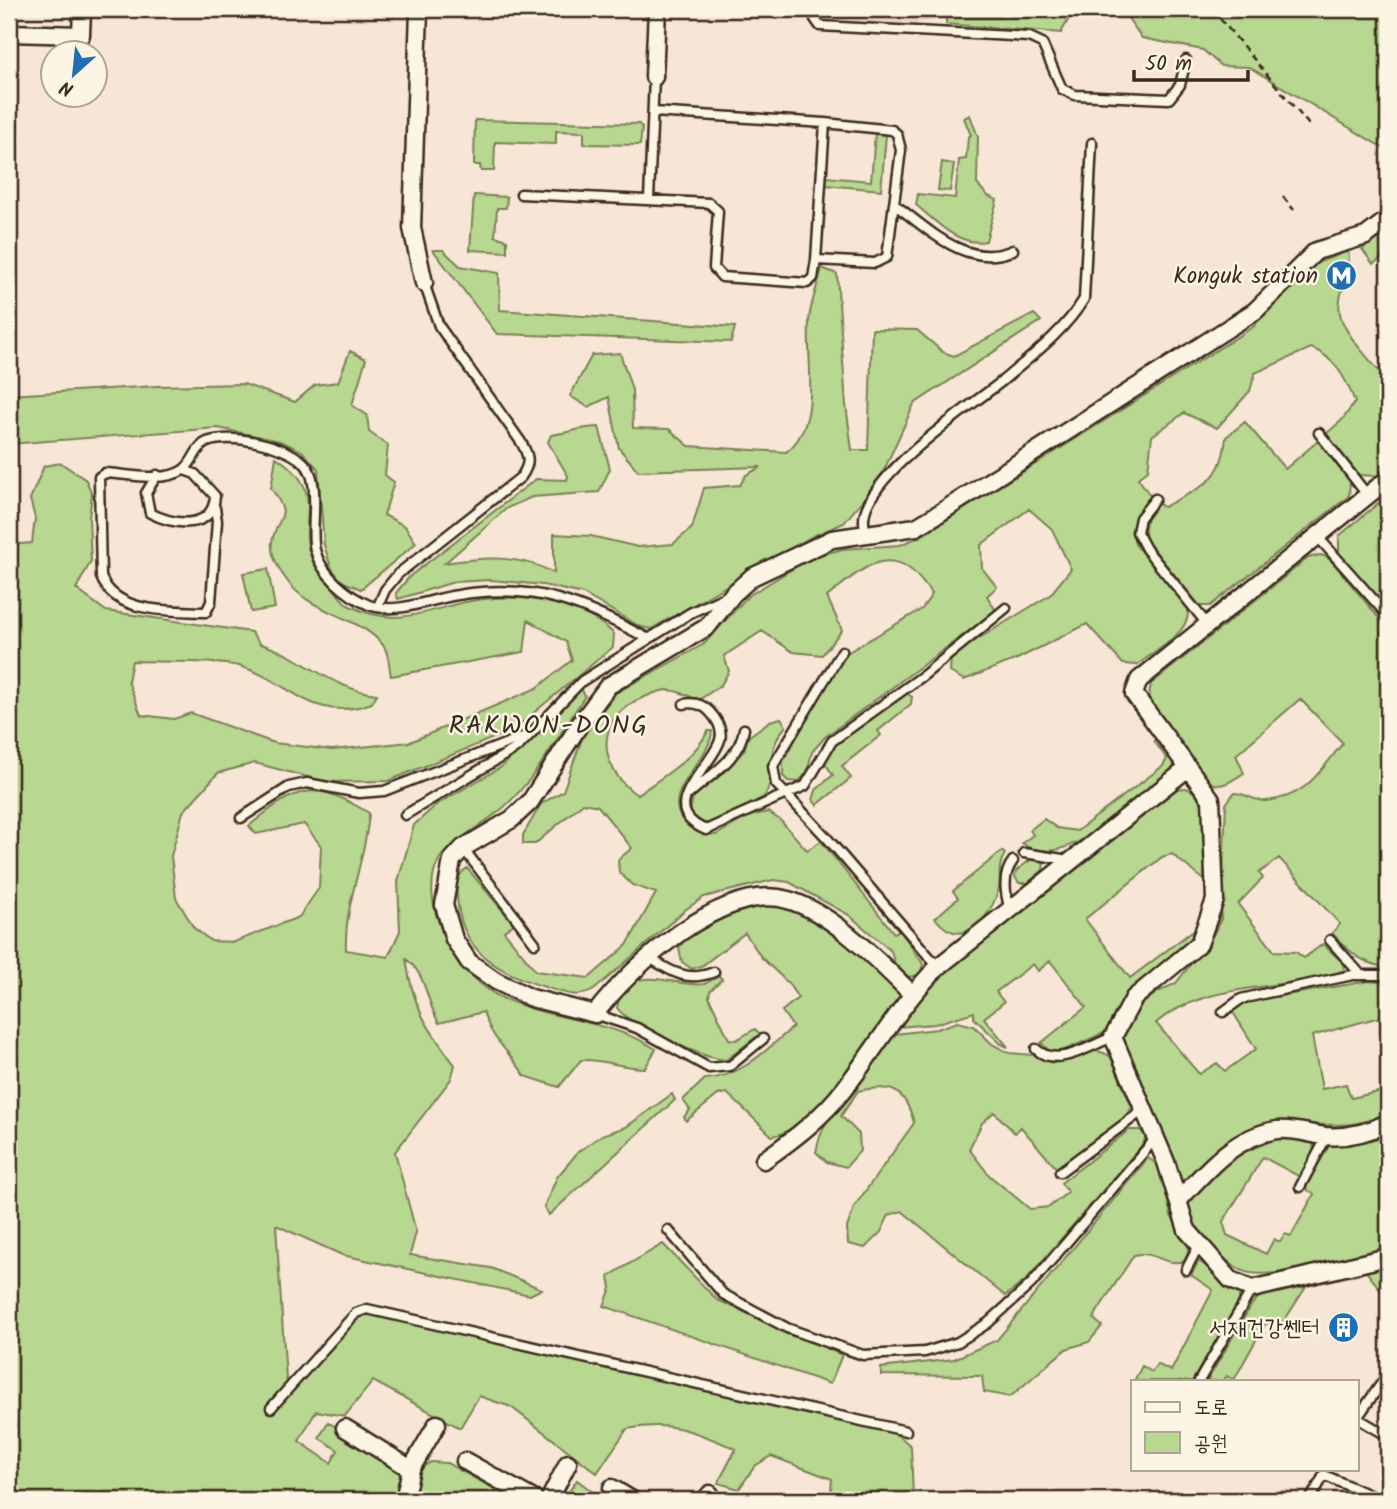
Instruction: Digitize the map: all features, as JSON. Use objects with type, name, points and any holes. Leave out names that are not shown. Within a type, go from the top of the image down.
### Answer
[{"type":"street","points":[[9,33],[81,35],[82,9]]},
{"type":"street","points":[[419,9],[412,228],[424,283]]},
{"type":"street","points":[[654,78],[657,9]]},
{"type":"street","points":[[911,993],[839,929],[789,900],[761,897],[727,905],[694,923],[650,958],[607,998],[595,1014],[531,998],[496,981],[469,962],[454,939],[444,905],[452,860],[463,848],[512,819],[530,802],[608,686],[707,627],[733,594],[752,577],[832,539],[916,527],[1255,311],[1316,251],[1366,236],[1388,219]]},
{"type":"street","points":[[1388,479],[1139,680],[1134,694],[1211,799],[1214,900],[1208,927],[1199,944],[1134,998],[1113,1037],[1155,1139],[1187,1230],[1231,1280],[1252,1289],[1388,1257]]},
{"type":"street","points":[[764,1160],[817,1119],[844,1089],[911,993],[938,967],[1188,768]]},
{"type":"street","points":[[1178,1201],[1222,1153],[1250,1138],[1278,1130],[1327,1136],[1360,1134],[1388,1123]]},
{"type":"street","points":[[404,1500],[411,1469],[437,1424]]},
{"type":"street","points":[[345,1428],[411,1469]]},
{"type":"street","points":[[465,1461],[535,1500]]},
{"type":"street","points":[[549,1500],[568,1463]]},
{"type":"street","points":[[612,1488],[632,1500]]},
{"type":"lane","points":[[816,9],[815,19],[820,26],[1029,37],[1042,43],[1062,89],[1074,95],[1169,99],[1180,85],[1186,60]]},
{"type":"lane","points":[[649,200],[654,78]]},
{"type":"lane","points":[[653,112],[825,123],[891,130],[897,134],[901,150],[887,257],[875,263],[816,260]]},
{"type":"lane","points":[[521,194],[709,203],[718,211],[714,268],[722,277],[807,283],[813,278],[816,260],[825,123]]},
{"type":"lane","points":[[868,534],[864,528],[865,507],[910,452],[1014,371],[1072,317],[1084,299],[1092,143]]},
{"type":"lane","points":[[894,204],[960,250],[982,256],[1002,255],[1013,250]]},
{"type":"lane","points":[[378,606],[385,590],[398,574],[521,477],[528,467],[529,457],[521,442],[439,326],[424,283]]},
{"type":"lane","points":[[1319,433],[1368,496]]},
{"type":"lane","points":[[184,470],[199,448],[214,441],[250,442],[290,453],[307,465],[314,492],[315,550],[331,578],[346,593],[378,606],[392,609],[488,591],[536,592],[589,607],[649,639]]},
{"type":"lane","points":[[184,470],[206,483],[215,496],[217,521],[211,602],[206,612],[125,603],[106,589],[101,577],[99,477],[105,473],[157,475],[184,470]]},
{"type":"lane","points":[[157,475],[146,493],[150,513],[160,519],[194,522],[207,517],[215,508]]},
{"type":"lane","points":[[1155,499],[1140,518],[1137,532],[1146,549],[1207,624]]},
{"type":"lane","points":[[1317,536],[1388,616]]},
{"type":"lane","points":[[405,816],[488,767],[530,734],[582,681],[691,613],[733,594]]},
{"type":"lane","points":[[684,704],[692,702],[705,707],[720,729],[720,741],[690,784],[686,796],[685,808],[692,822],[706,830],[805,786],[832,741],[924,675],[1006,608]]},
{"type":"lane","points":[[842,651],[773,766],[776,784],[938,967]]},
{"type":"lane","points":[[686,796],[734,756],[742,744],[744,729]]},
{"type":"lane","points":[[241,818],[289,787],[307,783],[359,793],[384,791],[530,734]]},
{"type":"lane","points":[[463,848],[535,943]]},
{"type":"lane","points":[[1024,853],[1072,860]]},
{"type":"lane","points":[[1010,910],[1006,895],[1006,875],[1013,861]]},
{"type":"lane","points":[[1331,940],[1361,975]]},
{"type":"lane","points":[[650,958],[669,971],[687,977],[699,978],[714,972]]},
{"type":"lane","points":[[1223,1012],[1241,999],[1361,975],[1388,975]]},
{"type":"lane","points":[[595,1014],[638,1028],[709,1068],[730,1066],[763,1039]]},
{"type":"lane","points":[[1036,1049],[1050,1058],[1058,1058],[1113,1037]]},
{"type":"lane","points":[[1060,1172],[1142,1111]]},
{"type":"lane","points":[[1300,1187],[1327,1136]]},
{"type":"lane","points":[[668,1230],[723,1294],[787,1328],[863,1355],[925,1352],[968,1335],[988,1322],[1031,1284],[1155,1139]]},
{"type":"lane","points":[[1186,1270],[1199,1245]]},
{"type":"lane","points":[[1200,1380],[1252,1289]]},
{"type":"lane","points":[[271,1408],[356,1313],[367,1309],[906,1431]]},
{"type":"lane","points":[[1358,1417],[1388,1374]]},
{"type":"lane","points":[[1358,1419],[1388,1436]]},
{"type":"lane","points":[[1310,1500],[1326,1472],[1378,1499],[1388,1498]]},
{"type":"path","points":[[1212,9],[1310,126]]},
{"type":"path","points":[[1283,197],[1294,210]]},
{"type":"shaded area","points":[[824,9],[996,9],[902,26],[824,22]]},
{"type":"green space","points":[[946,9],[1074,9],[1061,33],[946,24]]},
{"type":"green space","points":[[1105,9],[1388,9],[1388,151],[1249,67],[1221,66],[1203,50],[1142,38],[1127,17]]},
{"type":"green space","points":[[970,115],[978,137],[977,184],[988,196],[997,200],[986,241],[976,242],[948,231],[916,205],[918,194],[955,198],[959,160],[966,159],[968,137],[971,135],[964,118]]},
{"type":"green space","points":[[475,120],[639,124],[642,128],[640,145],[584,144],[584,132],[556,131],[556,144],[495,142],[494,171],[481,171],[480,165],[474,165]]},
{"type":"green space","points":[[875,134],[886,135],[881,190],[825,185],[826,177],[871,181]]},
{"type":"green space","points":[[942,162],[954,164],[950,191],[938,190]]},
{"type":"green space","points":[[474,195],[507,197],[506,208],[497,208],[495,236],[507,240],[507,252],[470,250]]},
{"type":"green space","points":[[1388,233],[1388,254],[1373,264],[1362,249]]},
{"type":"green space","points":[[433,250],[443,250],[460,266],[499,273],[500,310],[735,327],[731,342],[497,334]]},
{"type":"green space","points":[[1348,251],[1348,270],[1339,309],[1345,328],[1378,370],[1388,361],[1388,466],[1376,476],[1359,475],[1326,434],[1342,420],[1355,402],[1339,370],[1327,357],[1311,348],[1255,373],[1250,391],[1217,428],[1184,413],[1152,436],[1148,470],[1138,478],[1151,497],[1135,518],[1135,544],[1188,609],[1184,626],[1178,634],[1137,665],[1123,664],[1087,624],[1017,659],[964,680],[950,672],[951,658],[960,650],[1050,595],[1071,569],[1052,529],[1029,509],[981,545],[982,568],[997,587],[987,596],[996,611],[825,737],[812,752],[807,773],[798,782],[788,781],[783,776],[783,760],[845,654],[922,609],[932,594],[910,569],[899,563],[888,561],[866,568],[827,597],[842,630],[822,655],[793,652],[762,631],[724,656],[729,671],[721,685],[699,700],[676,691],[662,691],[626,707],[615,718],[606,744],[609,758],[614,771],[637,795],[686,759],[708,731],[712,731],[703,754],[687,778],[677,801],[678,813],[686,824],[700,832],[716,835],[749,816],[768,812],[780,820],[807,850],[821,841],[894,933],[900,930],[923,964],[920,975],[908,977],[895,964],[891,951],[849,915],[789,882],[773,880],[704,897],[588,993],[560,992],[530,982],[498,967],[474,946],[460,916],[457,896],[458,880],[467,868],[514,924],[504,931],[536,971],[589,978],[627,945],[656,893],[632,885],[619,872],[618,860],[632,848],[598,806],[583,803],[535,844],[523,844],[523,835],[541,804],[563,791],[583,736],[616,693],[704,644],[748,596],[812,557],[843,549],[900,545],[921,536],[1253,327],[1285,292],[1299,270]]},
{"type":"green space","points":[[822,268],[837,274],[846,405],[852,450],[868,450],[872,329],[917,330],[943,352],[954,356],[1034,314],[1041,321],[914,404],[880,479],[844,523],[813,536],[651,629],[641,627],[583,594],[543,585],[491,580],[454,582],[398,599],[396,593],[410,576],[536,479],[567,480],[568,476],[548,442],[551,435],[581,429],[599,427],[610,469],[599,492],[532,497],[507,508],[445,563],[473,559],[514,560],[554,573],[554,534],[591,536],[638,547],[673,544],[692,528],[704,488],[740,485],[746,475],[761,467],[638,471],[619,448],[609,397],[588,407],[570,396],[592,355],[620,353],[632,390],[633,428],[669,429],[689,446],[786,452],[797,440],[809,409],[809,321]]},
{"type":"green space","points":[[350,351],[366,359],[352,405],[367,415],[369,432],[388,445],[385,475],[394,482],[384,515],[405,526],[416,543],[361,589],[341,581],[331,567],[324,545],[318,469],[302,451],[280,441],[218,428],[9,444],[9,395],[244,384],[295,402],[315,385],[338,382]]},
{"type":"green space","points":[[1245,422],[1285,469],[1318,441],[1350,482],[1349,496],[1210,606],[1200,606],[1146,540],[1146,520],[1157,503],[1164,507],[1207,482],[1220,465],[1226,437]]},
{"type":"green space","points":[[276,457],[293,471],[303,484],[307,496],[309,550],[315,565],[342,600],[350,606],[387,617],[403,617],[484,599],[536,600],[570,608],[601,623],[614,634],[613,647],[513,730],[388,781],[326,782],[255,763],[218,773],[183,812],[171,856],[176,898],[194,928],[211,941],[234,942],[299,917],[319,888],[321,846],[304,824],[256,834],[249,826],[280,802],[294,795],[320,792],[334,795],[369,813],[348,915],[346,950],[388,957],[400,931],[398,881],[414,825],[436,805],[503,766],[581,688],[585,696],[527,783],[503,808],[440,858],[433,876],[436,916],[444,936],[469,973],[500,997],[538,1011],[619,1031],[656,1049],[645,1068],[581,1060],[559,1087],[525,1076],[497,1039],[483,1012],[439,1023],[418,972],[406,959],[422,1016],[455,1065],[451,1079],[395,1152],[416,1232],[410,1255],[491,1268],[542,1289],[530,1295],[342,1255],[276,1225],[286,1379],[291,1389],[357,1317],[367,1312],[894,1432],[911,1446],[913,1497],[906,1500],[830,1500],[832,1479],[771,1456],[755,1466],[739,1489],[718,1483],[736,1449],[683,1429],[658,1426],[627,1429],[597,1473],[511,1407],[479,1396],[460,1428],[373,1381],[345,1416],[316,1411],[299,1441],[331,1463],[338,1450],[319,1438],[328,1422],[400,1469],[404,1474],[397,1500],[9,1500],[9,545],[32,543],[35,518],[30,499],[44,466],[61,463],[86,480],[92,494],[89,518],[91,561],[76,589],[106,611],[251,632],[260,644],[290,656],[345,686],[377,694],[372,703],[333,709],[317,705],[239,666],[202,662],[132,661],[128,681],[141,715],[174,719],[191,713],[274,743],[332,750],[410,742],[537,688],[572,660],[566,642],[528,620],[524,652],[391,676],[385,648],[373,635],[309,601],[288,582],[279,568],[272,547],[274,533],[283,512],[271,488]]},
{"type":"green space","points":[[1388,495],[1388,607],[1339,554],[1339,536]]},
{"type":"green space","points":[[1320,555],[1327,557],[1336,566],[1388,629],[1388,968],[1363,960],[1332,933],[1340,924],[1279,858],[1259,873],[1263,878],[1238,904],[1274,951],[1296,952],[1304,958],[1323,944],[1341,961],[1345,970],[1297,982],[1222,993],[1176,1009],[1156,1023],[1199,1074],[1217,1063],[1225,1071],[1256,1049],[1231,1009],[1240,1003],[1369,981],[1388,983],[1388,1019],[1376,1018],[1312,1036],[1322,1089],[1346,1084],[1351,1098],[1378,1092],[1388,1084],[1388,1111],[1370,1120],[1352,1124],[1277,1124],[1258,1128],[1233,1139],[1188,1179],[1181,1180],[1123,1047],[1123,1037],[1136,1009],[1158,992],[1176,983],[1212,937],[1221,919],[1226,804],[1234,793],[1262,801],[1280,799],[1292,794],[1302,789],[1319,773],[1343,743],[1300,699],[1236,755],[1244,773],[1229,782],[1215,784],[1204,778],[1148,700],[1151,684],[1308,558]]},
{"type":"green space","points":[[268,569],[275,608],[251,612],[243,573]]},
{"type":"green space","points":[[905,692],[912,697],[911,704],[878,731],[881,735],[842,766],[851,778],[817,805],[813,800],[816,790],[833,775],[825,763],[829,750]]},
{"type":"green space","points":[[781,718],[786,726],[774,746],[770,781],[764,797],[716,823],[698,823],[690,811],[693,797],[744,751],[748,737],[770,721]]},
{"type":"green space","points":[[1157,735],[1175,761],[1173,771],[1123,813],[1080,841],[1058,849],[1039,850],[1022,843],[1033,835],[1030,830],[1044,819],[1057,828],[1077,831],[1163,766],[1167,759],[1154,741]]},
{"type":"green space","points":[[1186,788],[1196,794],[1206,815],[1204,880],[1172,854],[1162,857],[1085,919],[1130,978],[1191,932],[1194,937],[1129,994],[1106,1032],[1060,1052],[1050,1051],[1041,1043],[1086,1007],[1050,961],[1038,971],[1033,964],[996,992],[1004,1002],[984,1018],[1008,1047],[1001,1044],[974,1018],[974,1012],[935,1024],[897,1027],[923,991],[1177,789]]},
{"type":"green space","points":[[1002,851],[1005,854],[1001,864],[998,892],[987,913],[972,929],[954,932],[945,928],[935,918],[958,898],[953,891]]},
{"type":"green space","points":[[1034,857],[1044,862],[1043,870],[1028,883],[1019,883],[1015,877],[1016,871]]},
{"type":"green space","points":[[772,903],[794,908],[837,935],[872,961],[897,987],[902,997],[845,1078],[808,1117],[790,1130],[772,1136],[727,1093],[718,1095],[686,1121],[684,1117],[690,1110],[683,1100],[705,1079],[731,1073],[753,1061],[793,1027],[782,1011],[798,998],[788,983],[762,958],[745,933],[703,965],[692,969],[682,962],[679,948],[697,930],[720,916],[746,907]]},
{"type":"green space","points":[[719,976],[722,979],[710,991],[709,997],[729,1039],[736,1040],[755,1029],[760,1034],[726,1060],[701,1054],[668,1040],[636,1023],[617,1008],[622,993],[630,983],[641,979],[704,984]]},
{"type":"green space","points":[[957,1022],[974,1026],[992,1044],[1009,1053],[1034,1055],[1053,1063],[1083,1052],[1104,1053],[1111,1057],[1132,1107],[1126,1118],[1057,1169],[1021,1127],[1015,1133],[994,1112],[982,1123],[969,1149],[990,1176],[1030,1209],[1049,1207],[1068,1192],[1061,1183],[1129,1130],[1140,1130],[1146,1136],[1143,1144],[1025,1281],[1005,1296],[902,1211],[889,1215],[881,1232],[865,1248],[848,1244],[847,1228],[854,1207],[914,1123],[906,1102],[895,1091],[879,1088],[858,1091],[841,1116],[859,1134],[860,1151],[846,1167],[827,1162],[816,1152],[820,1135],[837,1104],[895,1034],[937,1029]]},
{"type":"green space","points":[[672,1094],[675,1100],[549,1215],[544,1207],[557,1177],[578,1152],[602,1135],[626,1127]]},
{"type":"green space","points":[[1388,1130],[1388,1170],[1383,1176],[1388,1180],[1388,1248],[1300,1269],[1265,1274],[1250,1273],[1222,1257],[1197,1228],[1186,1210],[1198,1186],[1228,1159],[1283,1136],[1313,1142],[1314,1153],[1300,1177],[1263,1157],[1223,1222],[1227,1235],[1266,1254],[1274,1239],[1280,1242],[1285,1234],[1291,1236],[1314,1194],[1304,1188],[1329,1146],[1336,1141],[1359,1143]]},
{"type":"green space","points":[[1148,1158],[1160,1166],[1171,1216],[1189,1247],[1185,1261],[1171,1262],[1148,1255],[1134,1255],[1097,1312],[1094,1319],[1102,1326],[1089,1342],[1066,1349],[1010,1397],[984,1392],[982,1376],[881,1375],[881,1368],[954,1359],[997,1340]]},
{"type":"green space","points":[[663,1244],[717,1300],[842,1355],[830,1384],[604,1306],[611,1288],[609,1276]]},
{"type":"green space","points":[[1199,1261],[1239,1291],[1239,1302],[1193,1380],[1135,1380],[1142,1366],[1152,1372],[1157,1364],[1171,1371],[1213,1290],[1191,1275]]},
{"type":"green space","points":[[1388,1268],[1388,1299],[1365,1270]]},
{"type":"green space","points":[[1306,1287],[1284,1321],[1265,1324],[1234,1380],[1227,1376],[1224,1380],[1208,1380],[1252,1304],[1261,1295]]},
{"type":"green space","points":[[431,1462],[447,1463],[515,1500],[411,1500],[420,1468]]},
{"type":"green space","points":[[577,1480],[593,1492],[588,1500],[563,1500]]},
{"type":"place","name":"Konguk station","points":[[1341,275]]},
{"type":"place","name":"서재건강쎈터","points":[[1343,1327]]},
{"type":"district","name":"RAKWON-DONG","points":[[549,724]]}]
